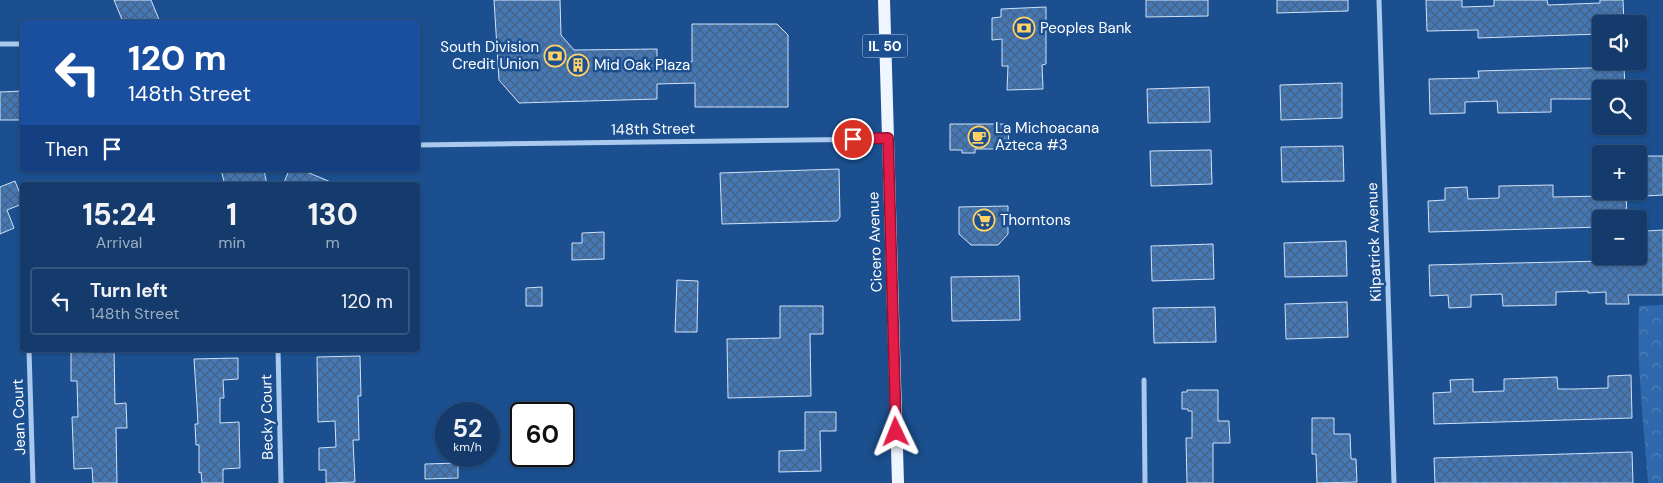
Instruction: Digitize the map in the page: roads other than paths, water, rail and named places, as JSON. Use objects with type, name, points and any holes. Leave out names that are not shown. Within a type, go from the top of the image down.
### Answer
[{"type":"main road","name":"Cicero Avenue","points":[[884,0],[898,483]]},
{"type":"street","name":"Kilpatrick Avenue","points":[[1379,0],[1394,483]]},
{"type":"street","points":[[0,44],[20,44]]},
{"type":"street","name":"148th Street","points":[[420,146],[888,138]]},
{"type":"street","name":"Jean Court","points":[[30,352],[33,483]]},
{"type":"street","name":"Becky Court","points":[[278,352],[281,483]]},
{"type":"street","points":[[1144,380],[1145,483]]},
{"type":"place","name":"Peoples Bank","points":[[1024,28]]},
{"type":"place","name":"South Division Credit Union","points":[[555,56]]},
{"type":"place","name":"Mid Oak Plaza","points":[[578,65]]},
{"type":"place","name":"La Michoacana Azteca #3","points":[[979,137]]},
{"type":"place","name":"Thorntons","points":[[984,220]]}]
